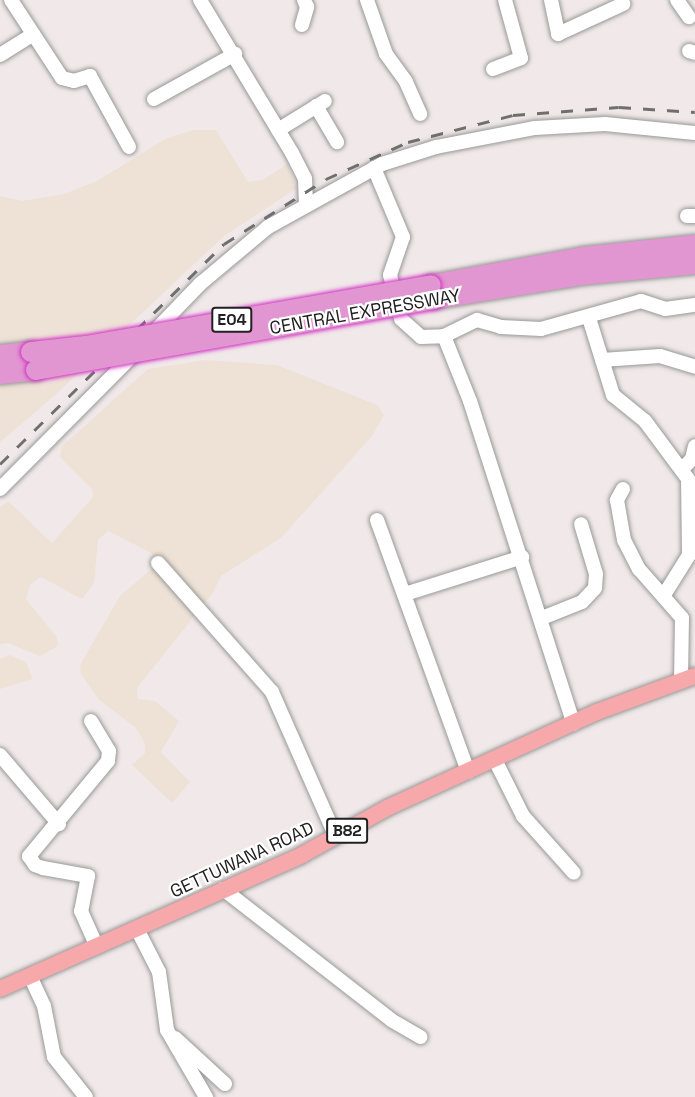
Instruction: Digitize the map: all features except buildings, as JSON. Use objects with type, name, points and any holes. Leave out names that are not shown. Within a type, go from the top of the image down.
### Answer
[{"type":"highway","name":"CENTRAL EXPRESSWAY","points":[[0,374],[85,364],[433,292],[583,256],[695,245]]},
{"type":"highway","name":"CENTRAL EXPRESSWAY","points":[[0,355],[86,346],[433,292],[695,264]]},
{"type":"main road","name":"GETTUWANA ROAD","points":[[0,988],[97,948],[336,837],[387,808],[574,724],[688,678]]},
{"type":"street","points":[[11,0],[62,78],[74,81],[90,76],[129,147]]},
{"type":"street","points":[[200,0],[235,54],[305,178],[306,204]]},
{"type":"street","points":[[302,25],[307,7],[304,0]]},
{"type":"street","points":[[367,0],[386,54],[406,82],[420,114]]},
{"type":"street","points":[[493,69],[521,58],[505,0]]},
{"type":"street","points":[[551,0],[558,34],[622,4]]},
{"type":"street","points":[[677,0],[688,17]]},
{"type":"street","points":[[0,54],[33,33]]},
{"type":"street","points":[[154,99],[235,54]]},
{"type":"street","points":[[278,130],[321,104],[337,142]]},
{"type":"street","points":[[0,489],[37,456],[200,284],[268,227],[374,168],[436,147],[535,128],[605,124],[695,134]]},
{"type":"street","points":[[374,168],[404,237],[390,275],[401,319],[421,337],[444,336],[477,320],[501,327],[541,329],[589,318],[641,301],[665,309],[695,305]]},
{"type":"street","points":[[589,318],[608,386],[617,401],[645,421],[688,479],[689,555],[664,595]]},
{"type":"street","points":[[444,336],[522,557],[574,724]]},
{"type":"street","points":[[602,360],[660,356],[695,367]]},
{"type":"street","points":[[682,469],[692,459],[695,446]]},
{"type":"street","points":[[623,489],[617,500],[624,540],[639,569],[682,618],[688,678]]},
{"type":"street","points":[[376,520],[405,594],[468,772]]},
{"type":"street","points":[[542,618],[582,602],[595,588],[596,574],[581,524]]},
{"type":"street","points":[[405,594],[522,557]]},
{"type":"street","points":[[158,563],[272,692],[336,837]]},
{"type":"street","points":[[91,721],[109,751],[108,760],[80,792],[58,824],[32,850],[30,860],[43,868],[88,876],[81,911],[97,948]]},
{"type":"street","points":[[0,755],[58,824]]},
{"type":"street","points":[[495,760],[523,816],[574,873]]},
{"type":"street","points":[[223,889],[391,1020],[420,1037]]},
{"type":"street","points":[[137,929],[159,972],[162,1014],[170,1036],[206,1097]]},
{"type":"street","points":[[30,976],[44,1006],[54,1057],[86,1097]]},
{"type":"street","points":[[170,1036],[225,1084]]},
{"type":"shaded area","points":[[193,130],[216,130],[248,182],[263,180],[287,164],[297,188],[224,236],[53,397],[0,442],[0,196],[22,201],[64,194],[97,181],[165,139]]},
{"type":"shaded area","points":[[205,360],[277,365],[377,405],[384,415],[372,436],[281,538],[221,576],[213,593],[137,688],[138,699],[155,701],[179,721],[161,752],[190,782],[172,803],[132,765],[145,753],[145,744],[136,728],[99,700],[81,674],[80,665],[120,596],[154,567],[153,554],[108,531],[98,540],[94,583],[82,599],[41,577],[30,585],[26,599],[57,637],[58,646],[40,656],[8,643],[0,644],[0,507],[8,501],[52,543],[93,497],[92,489],[60,457],[62,446],[148,369]]},
{"type":"shaded area","points":[[9,655],[26,662],[33,679],[0,689],[0,659]]},
{"type":"railway","points":[[0,464],[224,244],[326,179],[408,142],[513,115],[619,107],[695,112]]}]
